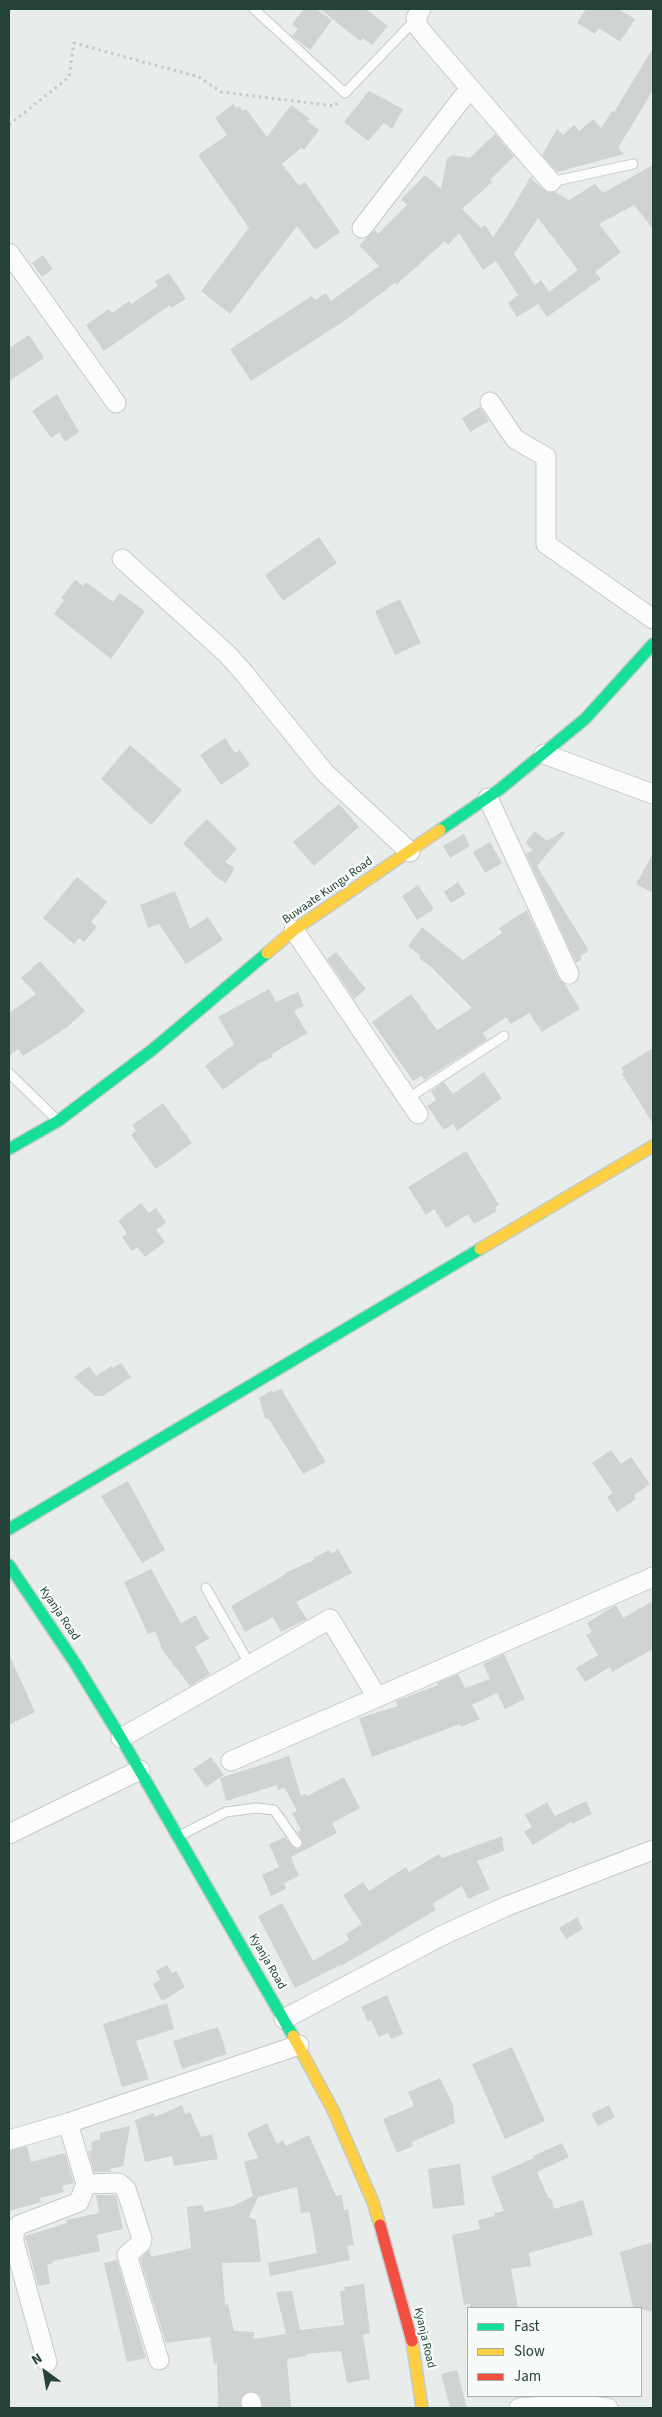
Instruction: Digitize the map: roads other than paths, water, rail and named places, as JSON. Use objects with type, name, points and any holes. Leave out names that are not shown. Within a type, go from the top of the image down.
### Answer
[{"type":"street","points":[[418,14],[419,28],[428,40],[551,182]]},
{"type":"street","points":[[362,228],[470,88]]},
{"type":"street","points":[[9,253],[116,402]]},
{"type":"street","points":[[490,402],[515,439],[546,457],[546,544],[653,619]]},
{"type":"street","points":[[122,559],[227,654],[326,773],[410,852]]},
{"type":"street","name":"Buwaate Kungu Road","points":[[9,1149],[58,1121],[152,1050],[294,930],[488,798],[585,719],[653,644]]},
{"type":"street","points":[[544,754],[653,794]]},
{"type":"street","points":[[488,798],[569,974]]},
{"type":"street","points":[[294,930],[413,1106]]},
{"type":"street","points":[[9,1529],[653,1146]]},
{"type":"street","name":"Kyanja Road","points":[[9,1565],[76,1663],[121,1738],[299,2045],[333,2110],[373,2202],[415,2350],[422,2408]]},
{"type":"street","points":[[230,1761],[653,1577]]},
{"type":"street","points":[[121,1738],[330,1619],[377,1697]]},
{"type":"street","points":[[9,1834],[140,1770]]},
{"type":"street","points":[[284,2019],[441,1936],[507,1906],[653,1850]]},
{"type":"street","points":[[9,2140],[68,2123],[299,2045]]},
{"type":"street","points":[[47,2362],[14,2242],[14,2232],[19,2225],[79,2202],[86,2184],[68,2123]]},
{"type":"street","points":[[86,2184],[119,2183],[126,2189],[142,2239],[141,2243],[127,2254],[159,2360]]},
{"type":"street","points":[[519,2408],[572,2404],[608,2408]]},
{"type":"lane","points":[[254,9],[345,93],[418,14]]},
{"type":"lane","points":[[551,182],[633,164]]},
{"type":"lane","points":[[413,1106],[504,1036]]},
{"type":"lane","points":[[9,1073],[58,1121]]},
{"type":"lane","points":[[206,1588],[250,1665]]},
{"type":"lane","points":[[178,1836],[226,1812],[256,1808],[274,1810],[297,1844]]}]
